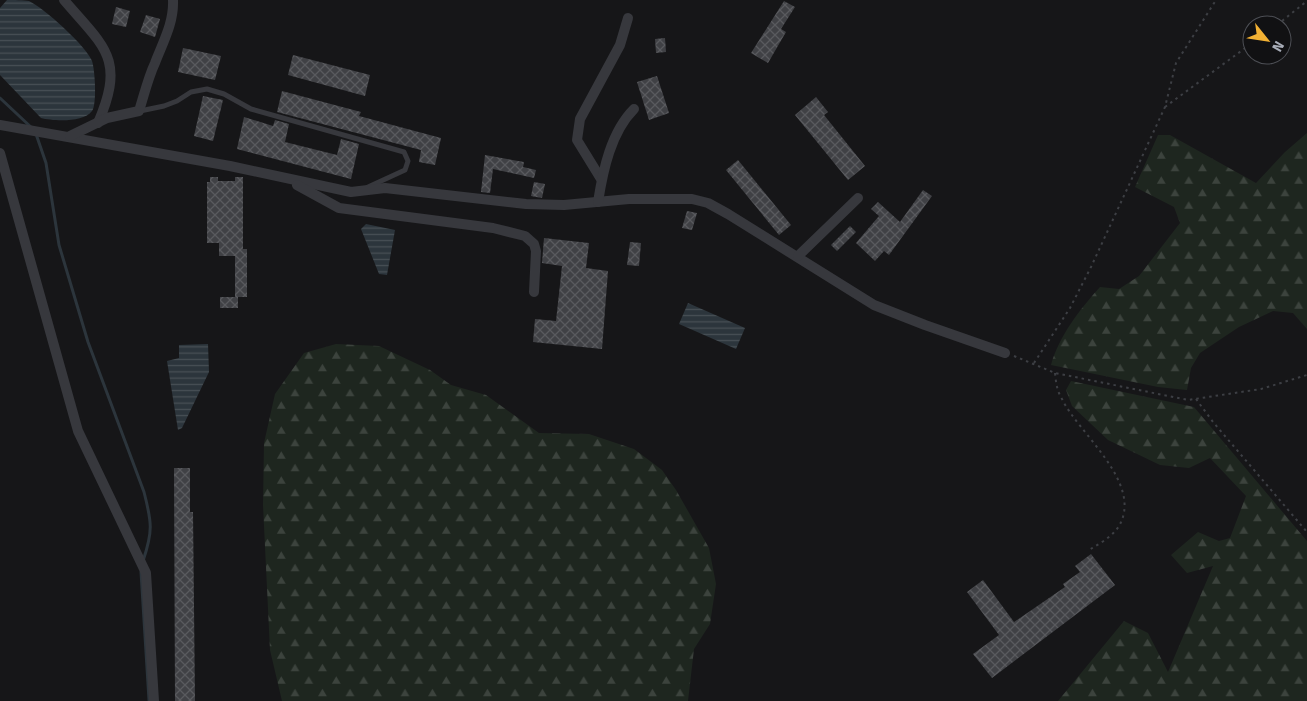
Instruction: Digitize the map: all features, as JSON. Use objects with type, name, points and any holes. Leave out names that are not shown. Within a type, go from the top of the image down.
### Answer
[{"type":"street","points":[[64,0],[100,42],[110,59],[111,74],[107,95],[98,123]]},
{"type":"street","points":[[70,136],[98,123],[139,111],[155,63],[168,32],[174,10],[173,0]]},
{"type":"street","points":[[601,179],[578,140],[578,130],[580,119],[620,46],[628,18]]},
{"type":"street","points":[[598,202],[601,179],[617,134],[624,119],[634,109]]},
{"type":"street","points":[[0,125],[70,136],[351,192],[385,188],[526,204],[564,205],[630,199],[692,199],[708,202],[798,256],[874,305],[1005,353]]},
{"type":"street","points":[[0,153],[73,417],[82,441],[141,560],[148,580],[154,701]]},
{"type":"street","points":[[273,176],[301,187],[339,208],[493,228],[525,236],[534,244],[536,251],[534,292]]},
{"type":"street","points":[[798,256],[858,198]]},
{"type":"lane","points":[[139,111],[170,104],[197,90],[216,91],[251,110],[401,150],[408,156],[407,166],[399,174],[360,191]]},
{"type":"path","points":[[1034,363],[1070,308],[1165,108],[1176,63],[1216,0]]},
{"type":"path","points":[[1290,15],[1307,2]]},
{"type":"path","points":[[1165,108],[1242,50]]},
{"type":"path","points":[[1005,353],[1055,373],[1188,400],[1261,389],[1307,375]]},
{"type":"path","points":[[1055,373],[1057,388],[1063,401],[1089,434],[1111,467],[1121,488],[1124,510],[1119,526],[1108,538],[1089,550]]},
{"type":"path","points":[[1196,399],[1213,422],[1307,532]]},
{"type":"green space","points":[[1307,133],[1307,329],[1293,313],[1273,311],[1239,327],[1200,353],[1191,368],[1187,390],[1158,387],[1051,365],[1059,344],[1071,323],[1100,287],[1119,289],[1139,276],[1180,223],[1174,207],[1135,187],[1158,135],[1170,135],[1256,183],[1285,152]]},
{"type":"green space","points":[[336,344],[379,346],[430,370],[451,385],[486,395],[539,433],[589,434],[634,449],[662,470],[676,490],[709,548],[716,584],[710,624],[694,649],[688,701],[282,701],[270,650],[263,505],[264,443],[275,394],[304,353]]},
{"type":"green space","points":[[1071,381],[1194,407],[1307,541],[1307,701],[1058,701],[1124,621],[1148,633],[1168,672],[1213,566],[1187,573],[1171,555],[1198,532],[1219,541],[1230,538],[1246,496],[1210,458],[1189,468],[1160,465],[1108,440],[1072,406],[1066,390]]},
{"type":"shaded area","points":[[7,0],[29,1],[36,5],[64,28],[88,54],[93,65],[95,94],[94,107],[88,115],[68,120],[41,118],[0,75],[0,8]]},
{"type":"shaded area","points":[[366,224],[395,230],[387,275],[379,274],[361,229]]},
{"type":"shaded area","points":[[688,303],[745,328],[736,349],[679,324]]},
{"type":"shaded area","points":[[208,344],[209,372],[182,428],[178,430],[167,361],[179,358],[179,345]]},
{"type":"building","points":[[784,1],[795,7],[781,29],[786,32],[768,63],[751,53]]},
{"type":"building","points":[[116,7],[130,11],[126,27],[112,24]]},
{"type":"building","points":[[146,15],[160,19],[155,37],[140,32]]},
{"type":"building","points":[[665,38],[666,52],[656,53],[655,39]]},
{"type":"building","points":[[183,48],[221,56],[215,80],[178,72]]},
{"type":"building","points":[[293,55],[370,75],[365,96],[288,75]]},
{"type":"building","points":[[657,76],[669,113],[649,120],[637,82]]},
{"type":"building","points":[[282,91],[361,112],[359,116],[441,138],[435,165],[419,162],[421,150],[277,112]]},
{"type":"building","points":[[203,96],[223,100],[213,141],[194,136]]},
{"type":"building","points":[[816,97],[828,112],[824,115],[865,166],[848,180],[795,115]]},
{"type":"building","points":[[244,117],[273,126],[275,120],[289,124],[285,142],[337,155],[341,139],[359,144],[351,179],[237,149]]},
{"type":"building","points":[[485,155],[524,162],[523,167],[536,170],[534,178],[493,169],[490,193],[481,192]]},
{"type":"building","points":[[738,160],[791,225],[779,235],[726,170]]},
{"type":"building","points":[[210,177],[218,177],[218,181],[235,181],[235,177],[243,177],[243,249],[247,249],[247,297],[235,297],[235,256],[219,256],[219,243],[207,243],[207,182],[210,182]]},
{"type":"building","points":[[534,182],[545,184],[542,198],[531,196]]},
{"type":"building","points":[[923,190],[932,196],[889,255],[884,251],[875,261],[856,243],[879,216],[871,209],[878,202],[900,222]]},
{"type":"building","points":[[687,211],[697,213],[692,230],[682,228]]},
{"type":"building","points":[[850,226],[856,232],[837,251],[831,245]]},
{"type":"building","points":[[544,238],[589,243],[586,268],[608,271],[602,349],[533,342],[535,319],[556,321],[562,266],[542,263]]},
{"type":"building","points":[[630,242],[641,243],[639,266],[627,265]]},
{"type":"building","points":[[220,297],[238,297],[238,308],[220,308]]},
{"type":"building","points":[[174,468],[190,468],[190,512],[193,512],[195,701],[175,701]]},
{"type":"building","points":[[1091,554],[1115,585],[992,678],[973,654],[999,635],[967,592],[983,580],[1014,622],[1065,587],[1063,584],[1080,572],[1075,566]]},
{"type":"waterway","points":[[0,98],[33,129]]},
{"type":"waterway","points":[[36,134],[46,163],[59,245],[88,342],[144,492],[149,512],[150,534],[143,561]]},
{"type":"waterway","points":[[141,572],[149,700]]}]
